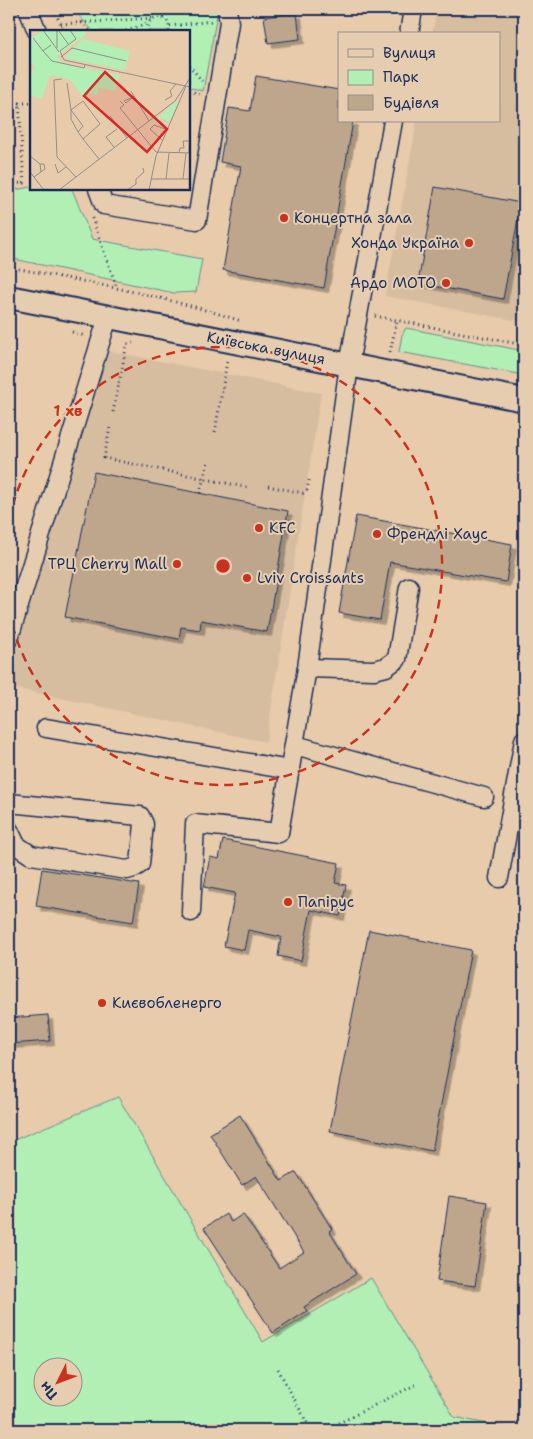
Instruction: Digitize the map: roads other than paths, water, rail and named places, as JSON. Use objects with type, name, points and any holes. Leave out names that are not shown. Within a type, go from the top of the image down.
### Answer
[{"type":"main road","name":"Київська вулиця","points":[[9,297],[524,400]]},
{"type":"street","points":[[28,9],[37,30]]},
{"type":"street","points":[[409,32],[413,9]]},
{"type":"street","points":[[98,190],[104,205],[197,220],[229,23],[222,14]]},
{"type":"street","points":[[191,912],[195,824],[279,833],[307,668],[349,365],[393,122]]},
{"type":"street","points":[[9,638],[108,317]]},
{"type":"street","points":[[307,668],[374,670],[386,667],[397,659],[410,586]]},
{"type":"street","points":[[46,728],[290,770]]},
{"type":"street","points":[[499,878],[524,740]]},
{"type":"street","points":[[295,745],[484,797]]},
{"type":"street","points":[[9,803],[140,816],[144,824],[140,864],[127,870],[31,856],[16,845],[9,830]]},
{"type":"place","name":"Концертна зала","points":[[284,218]]},
{"type":"place","name":"Хонда Україна","points":[[469,243]]},
{"type":"place","name":"Ардо МОТО","points":[[446,283]]},
{"type":"place","name":"KFC","points":[[259,528]]},
{"type":"place","name":"Френдлі Хаус","points":[[377,534]]},
{"type":"place","name":"ТРЦ Cherry Mall","points":[[177,564]]},
{"type":"place","name":"Lviv Croissants","points":[[247,578]]},
{"type":"place","name":"Папірус","points":[[288,902]]},
{"type":"place","name":"Києвобленерго","points":[[102,1003]]}]
